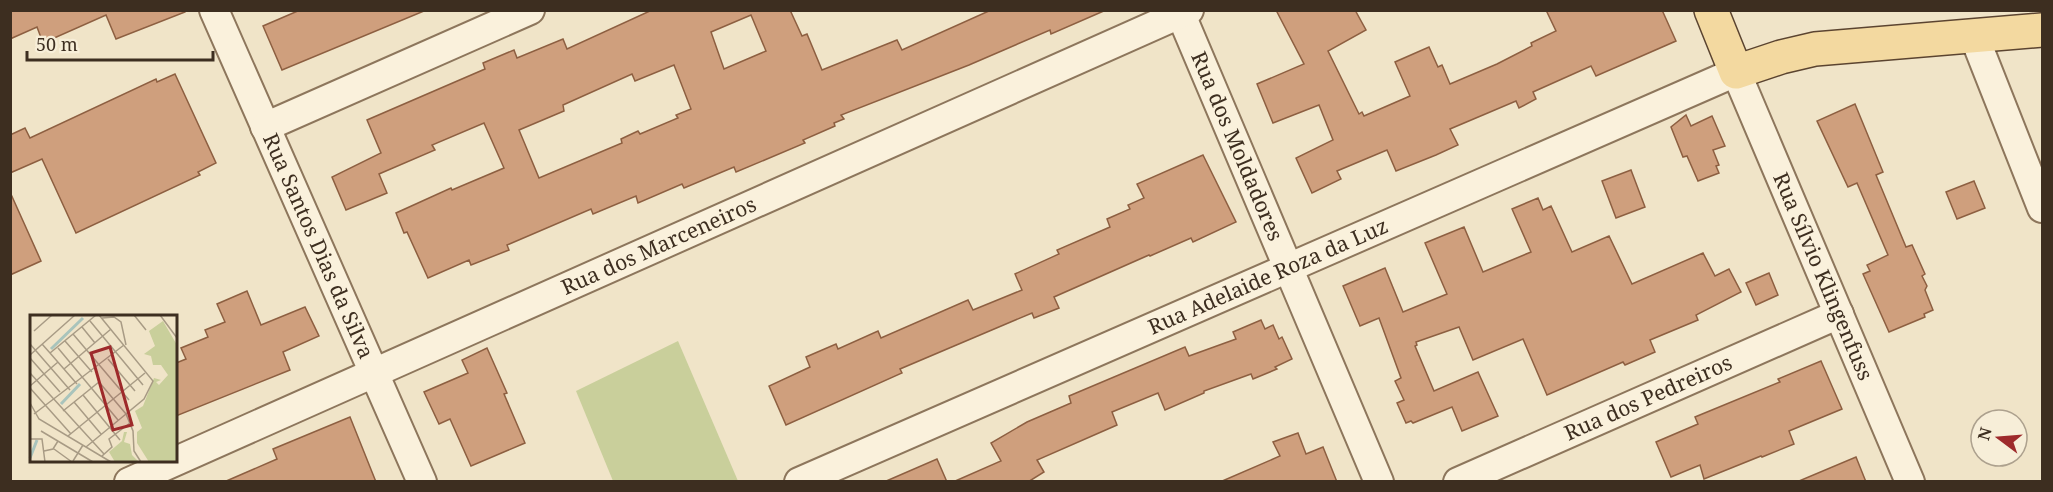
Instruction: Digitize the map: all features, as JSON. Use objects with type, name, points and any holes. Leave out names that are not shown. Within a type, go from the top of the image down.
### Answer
[{"type":"main road","points":[[1711,10],[1736,72],[1781,57],[1815,49],[2043,30]]},
{"type":"street","name":"Rua Santos Dias da Silva","points":[[214,10],[422,482]]},
{"type":"street","points":[[265,127],[530,10]]},
{"type":"street","name":"Rua dos Moldadores","points":[[1183,12],[1379,482]]},
{"type":"street","name":"Rua dos Marceneiros","points":[[177,461],[1183,12]]},
{"type":"street","points":[[1974,36],[2043,208]]},
{"type":"street","name":"Rua Adelaide Roza da Luz","points":[[799,482],[1736,72]]},
{"type":"street","name":"Rua Sílvio Klingenfuss","points":[[1736,72],[1910,482]]},
{"type":"street","name":"Rua dos Pedreiros","points":[[1458,482],[1839,314]]},
{"type":"street","name":"Rua dos Marceneiros","points":[[129,482],[174,462]]},
{"type":"green space","points":[[678,341],[738,481],[613,481],[576,391]]},
{"type":"building","points":[[10,10],[185,10],[185,12],[116,39],[106,15],[43,43],[37,27],[10,39]]},
{"type":"building","points":[[300,10],[424,11],[282,70],[263,26]]},
{"type":"building","points":[[652,10],[790,10],[802,36],[807,34],[822,70],[897,40],[902,50],[991,10],[1106,10],[1051,34],[1050,30],[969,65],[841,115],[844,119],[834,123],[835,126],[803,140],[805,143],[736,172],[734,167],[684,188],[682,184],[638,203],[636,196],[593,214],[591,209],[507,245],[509,250],[471,265],[469,260],[428,278],[396,213],[451,188],[452,190],[504,168],[484,123],[432,145],[435,150],[379,174],[387,193],[346,210],[332,177],[381,153],[367,120],[485,69],[483,63],[514,50],[517,58],[563,39],[567,49]],"holes":[[[751,15],[766,51],[724,69],[711,32]],[[674,65],[691,109],[676,115],[678,118],[640,134],[638,131],[621,139],[622,143],[539,178],[519,130],[564,111],[563,105],[632,74],[635,81]]]},
{"type":"building","points":[[1276,10],[1355,10],[1366,30],[1328,51],[1359,114],[1362,112],[1364,116],[1410,96],[1395,62],[1429,47],[1438,67],[1442,65],[1450,84],[1497,64],[1556,31],[1546,10],[1662,10],[1676,41],[1596,76],[1591,66],[1533,92],[1536,99],[1519,108],[1516,101],[1450,129],[1458,145],[1436,155],[1396,171],[1387,150],[1337,171],[1341,179],[1312,193],[1296,158],[1333,140],[1319,105],[1273,123],[1257,84],[1304,64]]},
{"type":"building","points":[[175,74],[216,163],[198,172],[200,175],[76,233],[42,159],[10,173],[10,135],[25,128],[30,138],[156,79],[157,82]]},
{"type":"building","points":[[1855,104],[1883,172],[1876,175],[1906,247],[1912,245],[1925,274],[1922,276],[1927,286],[1925,290],[1933,310],[1924,314],[1925,317],[1889,332],[1863,274],[1870,271],[1867,265],[1888,255],[1857,183],[1848,187],[1817,121]]},
{"type":"building","points":[[1686,115],[1691,126],[1712,116],[1725,146],[1713,150],[1719,165],[1716,166],[1719,173],[1698,181],[1687,156],[1683,157],[1671,127]]},
{"type":"building","points":[[1203,155],[1236,222],[1193,242],[1191,238],[1149,255],[1054,297],[1059,308],[1034,318],[1032,313],[900,369],[902,373],[786,425],[769,386],[810,367],[806,357],[836,344],[838,349],[878,331],[881,338],[968,300],[973,310],[1022,290],[1015,274],[1059,254],[1057,250],[1110,227],[1107,219],[1130,209],[1128,205],[1144,198],[1137,184]]},
{"type":"building","points":[[1631,170],[1645,207],[1616,218],[1602,181]]},
{"type":"building","points":[[1974,181],[1985,208],[1957,219],[1946,192]]},
{"type":"building","points":[[10,192],[41,261],[10,275]]},
{"type":"building","points":[[1538,198],[1543,210],[1551,206],[1572,252],[1609,236],[1632,284],[1703,253],[1715,276],[1729,269],[1741,292],[1696,315],[1698,320],[1650,340],[1655,352],[1625,365],[1623,362],[1547,395],[1523,339],[1473,360],[1459,327],[1416,342],[1415,346],[1434,391],[1478,372],[1498,416],[1462,431],[1452,407],[1413,423],[1411,421],[1406,423],[1397,403],[1404,400],[1395,381],[1401,378],[1379,318],[1360,326],[1343,286],[1385,268],[1403,312],[1447,294],[1425,243],[1464,227],[1483,272],[1531,252],[1512,209]]},
{"type":"building","points":[[1769,273],[1778,295],[1756,305],[1746,283]]},
{"type":"building","points":[[247,291],[261,325],[305,307],[319,336],[283,352],[290,370],[177,416],[177,363],[186,359],[181,348],[208,337],[205,330],[225,322],[217,304]]},
{"type":"building","points":[[1261,320],[1265,329],[1273,325],[1279,339],[1282,337],[1292,359],[1275,367],[1277,369],[1253,379],[1251,374],[1204,391],[1165,410],[1158,393],[1112,412],[1117,425],[1037,460],[1044,472],[1028,482],[953,482],[1001,461],[991,443],[1027,422],[1071,403],[1069,396],[1185,347],[1189,356],[1236,339],[1233,332]]},
{"type":"building","points":[[487,348],[507,393],[504,394],[525,443],[471,466],[450,419],[439,424],[424,392],[468,373],[462,360]]},
{"type":"building","points":[[1821,361],[1842,409],[1789,431],[1794,444],[1762,457],[1704,479],[1700,465],[1671,477],[1656,442],[1698,424],[1695,417],[1780,382],[1778,379]]},
{"type":"building","points":[[350,417],[376,482],[224,482],[277,459],[273,449]]},
{"type":"building","points":[[1298,433],[1306,454],[1323,447],[1337,482],[1220,482],[1280,456],[1273,442]]},
{"type":"building","points":[[1856,457],[1866,482],[1799,482],[1799,481]]},
{"type":"building","points":[[937,459],[947,482],[884,482]]}]
